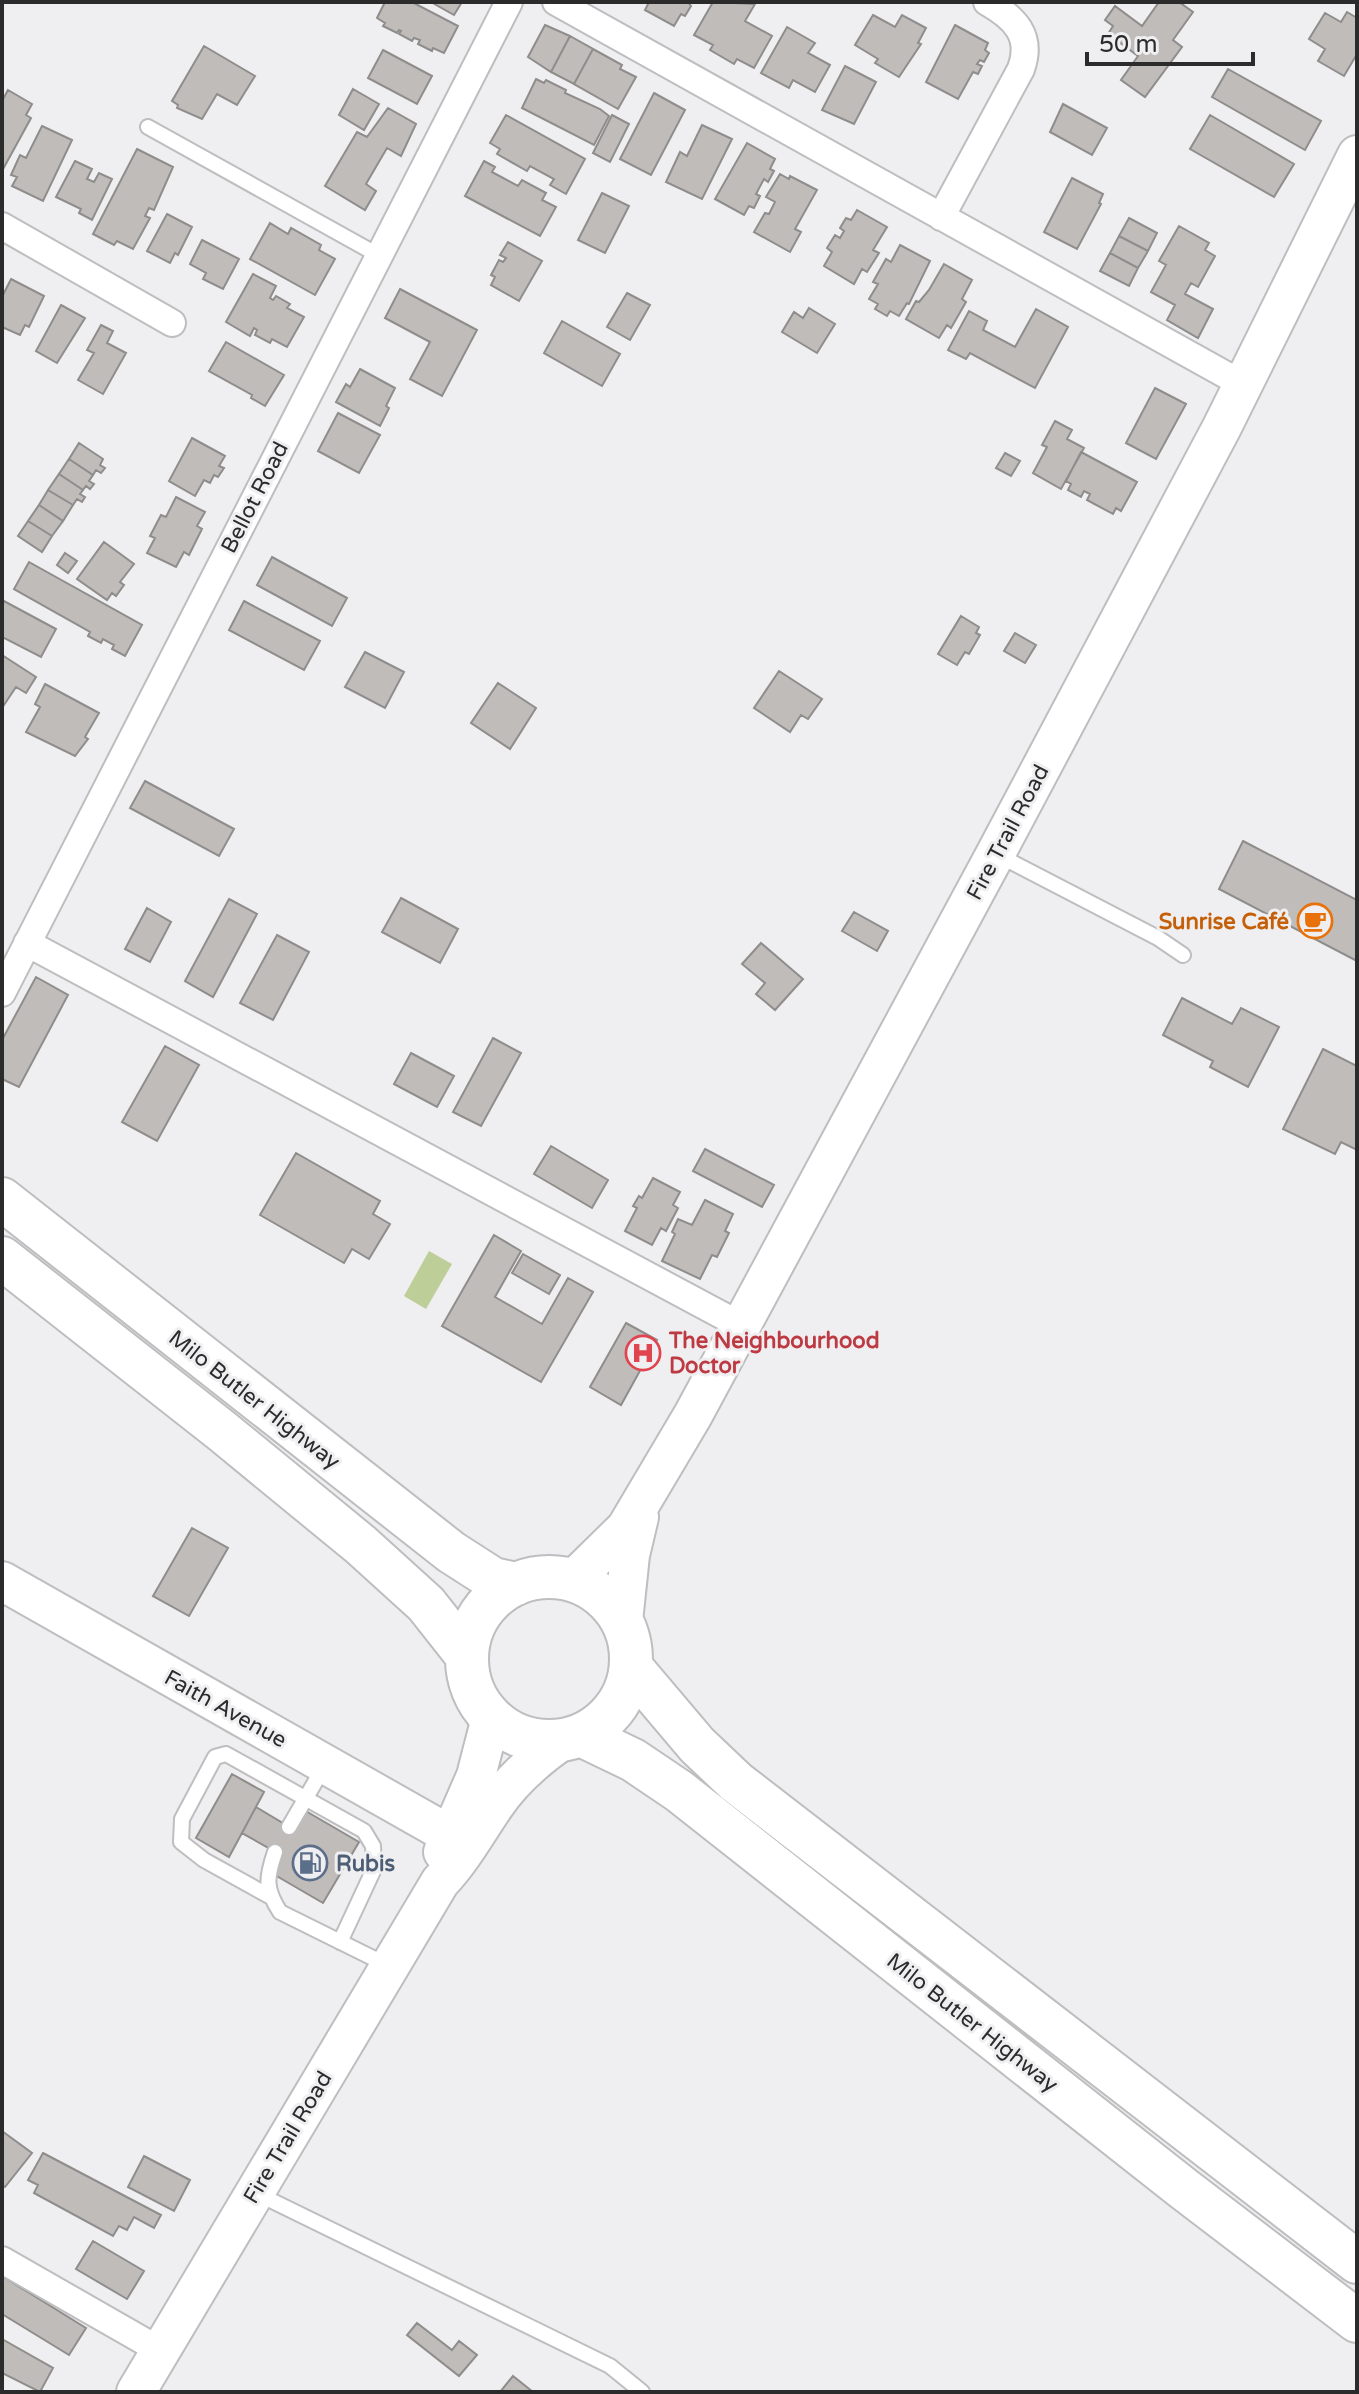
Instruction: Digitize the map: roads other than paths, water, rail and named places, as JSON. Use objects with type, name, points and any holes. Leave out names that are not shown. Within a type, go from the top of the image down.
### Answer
[{"type":"main road","name":"Fire Trail Road","points":[[573,1580],[617,1539],[643,1502],[742,1326],[1244,385],[1357,155]]},
{"type":"main road","name":"Milo Butler Highway","points":[[2,1199],[451,1552],[493,1579],[516,1584]]},
{"type":"main road","name":"Milo Butler Highway","points":[[2,1258],[361,1545],[426,1604],[467,1656]]},
{"type":"main road","name":"Fire Trail Road","points":[[623,1621],[630,1555],[643,1502]]},
{"type":"main road","points":[[544,1577],[573,1580],[597,1591],[612,1605],[629,1636],[631,1667],[628,1684],[615,1709],[599,1724],[572,1738],[547,1742],[516,1735],[491,1718],[472,1690],[467,1656],[473,1627],[491,1600],[516,1584],[544,1577]]},
{"type":"main road","name":"Faith Avenue","points":[[2,1581],[450,1835]]},
{"type":"main road","name":"Milo Butler Highway","points":[[631,1667],[697,1745],[736,1782],[1357,2262]]},
{"type":"main road","name":"Fire Trail Road","points":[[440,1882],[441,1859],[476,1776],[491,1718]]},
{"type":"main road","name":"Fire Trail Road","points":[[136,2392],[440,1882],[456,1865],[510,1785],[528,1766],[572,1738]]},
{"type":"main road","name":"Milo Butler Highway","points":[[572,1738],[633,1760],[679,1791],[1357,2321]]},
{"type":"street","name":"Bellot Road","points":[[2,993],[509,2]]},
{"type":"street","points":[[556,2],[1244,385]]},
{"type":"street","points":[[941,217],[1026,55],[1021,29],[1008,15],[987,2]]},
{"type":"street","points":[[2,226],[172,323]]},
{"type":"street","points":[[27,943],[742,1326]]},
{"type":"street","points":[[2,2260],[161,2351]]},
{"type":"lane","points":[[148,127],[378,255]]},
{"type":"lane","points":[[996,853],[1158,938],[1183,955]]},
{"type":"lane","points":[[340,1942],[374,1869],[373,1846],[364,1831],[226,1754],[215,1757],[182,1819],[181,1842],[204,1860],[269,1896],[280,1912],[340,1942],[389,1966]]},
{"type":"lane","points":[[289,1827],[326,1765]]},
{"type":"lane","points":[[269,1896],[268,1873],[275,1852]]},
{"type":"lane","points":[[254,2192],[610,2366],[642,2392]]},
{"type":"place","name":"Sunrise Café","points":[[1315,921]]},
{"type":"place","name":"The Neighbourhood Doctor","points":[[643,1353]]},
{"type":"place","name":"Rubis","points":[[310,1863]]}]
